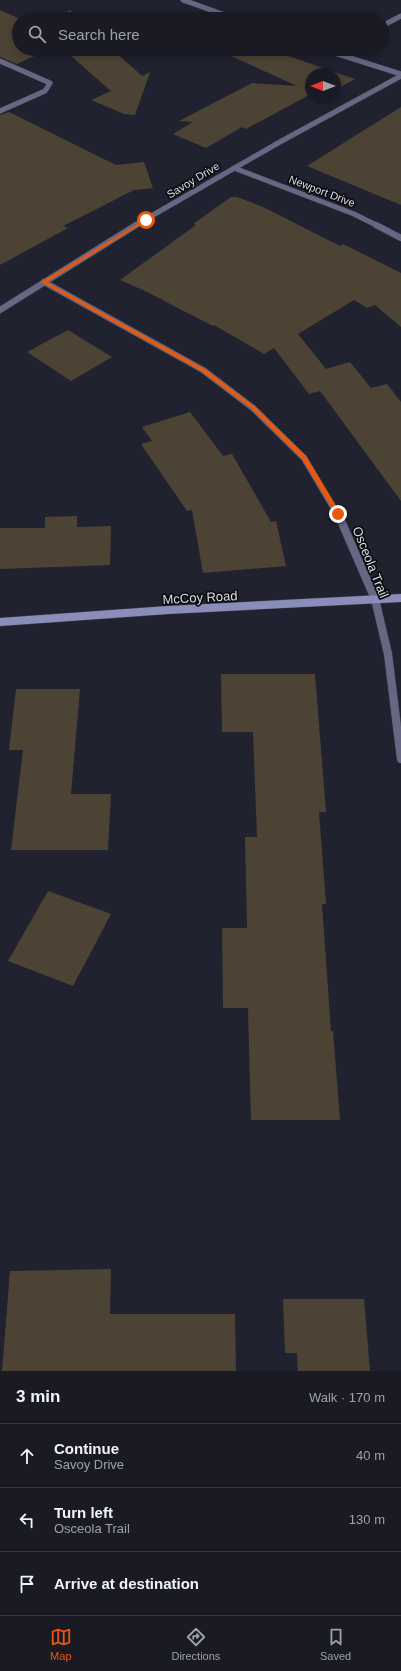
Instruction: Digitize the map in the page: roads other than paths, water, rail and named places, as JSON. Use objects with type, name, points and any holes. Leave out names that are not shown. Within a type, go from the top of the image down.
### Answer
[{"type":"street","points":[[183,0],[216,12]]},
{"type":"street","points":[[389,22],[401,16]]},
{"type":"street","points":[[342,56],[401,75]]},
{"type":"street","points":[[0,61],[50,83],[45,91],[0,111]]},
{"type":"street","name":"Savoy Drive","points":[[0,310],[234,168],[320,118],[401,75]]},
{"type":"street","name":"Newport Drive","points":[[234,168],[354,214],[401,238]]},
{"type":"street","name":"Osceola Trail","points":[[44,282],[203,370],[254,408],[304,458],[338,514],[375,599],[388,654],[401,759]]},
{"type":"street","name":"McCoy Road","points":[[0,622],[168,610],[401,598]]}]
